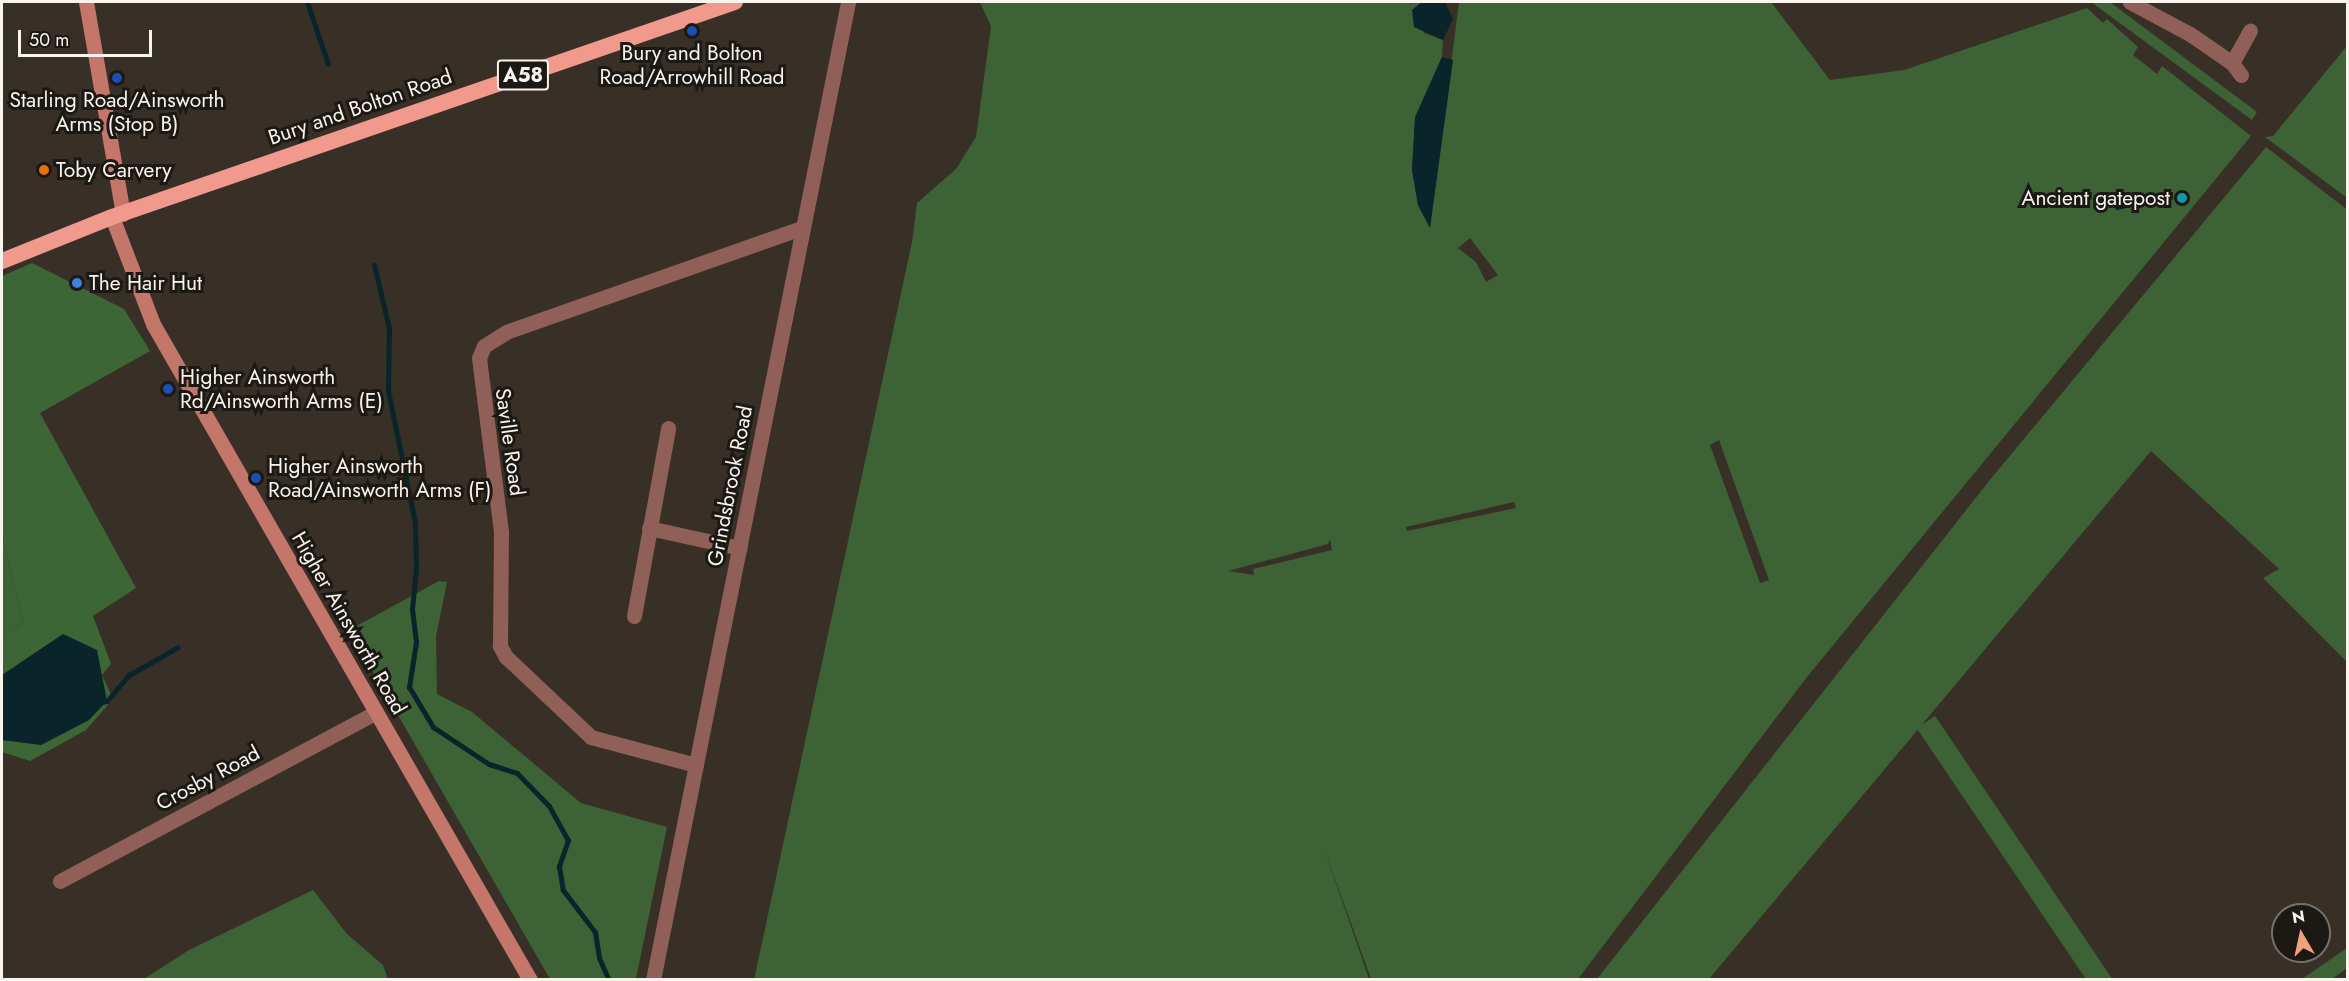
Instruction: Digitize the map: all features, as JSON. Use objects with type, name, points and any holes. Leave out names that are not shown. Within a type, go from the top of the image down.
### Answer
[{"type":"highway","name":"Bury and Bolton Road","points":[[2,261],[117,216],[726,3]]},
{"type":"main road","name":"Higher Ainsworth Road","points":[[86,2],[117,216],[153,324],[530,980]]},
{"type":"street","points":[[2130,2],[2190,34],[2236,69],[2250,31]]},
{"type":"street","name":"Grindsbrook Road","points":[[653,980],[848,6]]},
{"type":"street","name":"Saville Road","points":[[696,765],[591,737],[506,657],[500,646],[501,532],[479,358],[484,346],[506,332],[802,228]]},
{"type":"street","points":[[634,616],[668,428]]},
{"type":"street","points":[[649,528],[740,548]]},
{"type":"street","name":"Crosby Road","points":[[60,881],[376,712]]},
{"type":"green space","points":[[980,2],[1422,2],[1412,10],[1424,33],[1443,40],[1442,57],[1415,122],[1412,170],[1418,205],[1430,227],[1459,2],[1771,2],[1830,80],[1904,70],[2087,8],[2103,23],[2107,19],[2138,47],[2133,55],[2157,74],[2162,66],[2251,136],[1807,677],[1578,979],[1371,979],[1324,848],[1369,979],[754,980],[912,242],[917,203],[956,169],[976,137],[991,26]],"holes":[[[1470,238],[1498,275],[1486,282],[1476,262],[1458,248]],[[1719,440],[1769,580],[1760,583],[1710,445]],[[1514,502],[1516,508],[1407,531],[1406,527]],[[1330,539],[1332,550],[1253,569],[1254,575],[1228,571],[1328,544]]]},
{"type":"green space","points":[[2091,2],[2110,2],[2257,112],[2252,120]]},
{"type":"green space","points":[[2347,46],[2347,198],[2265,137],[2273,136]]},
{"type":"green space","points":[[2266,147],[2345,208],[2347,206],[2347,662],[2263,578],[2279,569],[2151,451],[1709,979],[1597,979],[1989,481]]},
{"type":"green space","points":[[32,263],[124,309],[150,351],[40,413],[136,588],[93,616],[111,664],[102,675],[113,699],[86,730],[30,761],[2,752],[2,639],[24,621],[2,534],[2,276]]},
{"type":"green space","points":[[2,534],[24,621],[2,639]]},
{"type":"green space","points":[[439,581],[447,582],[436,636],[437,694],[472,712],[581,803],[667,827],[636,979],[550,979],[349,630]]},
{"type":"green space","points":[[1935,716],[2112,978],[2087,980],[1917,728]]},
{"type":"green space","points":[[313,890],[347,934],[383,965],[388,979],[144,979],[189,950]]},
{"type":"green space","points":[[2347,948],[2347,968],[2332,979],[2302,979],[2325,963],[2331,963],[2331,959]]},
{"type":"water","points":[[1422,2],[1445,2],[1453,19],[1443,40],[1414,27],[1412,10]]},
{"type":"water","points":[[1442,57],[1453,60],[1430,228],[1418,205],[1412,170],[1415,117]]},
{"type":"water","points":[[63,634],[97,650],[107,701],[89,720],[41,745],[2,740],[2,675]]},
{"type":"waterway","points":[[307,2],[328,64]]},
{"type":"waterway","points":[[2117,207],[2158,197]]},
{"type":"waterway","points":[[374,265],[389,328],[388,391],[415,523],[416,569],[412,609],[416,642],[409,687],[433,727],[489,764],[517,773],[549,806],[568,840],[559,866],[563,890],[595,932],[599,958],[609,980]]},
{"type":"waterway","points":[[101,702],[107,701],[129,675],[178,647]]},
{"type":"place","name":"Bury and Bolton Road/Arrowhill Road","points":[[692,31]]},
{"type":"place","name":"Starling Road/Ainsworth Arms (Stop B)","points":[[117,78]]},
{"type":"place","name":"Toby Carvery","points":[[44,170]]},
{"type":"place","name":"Ancient gatepost","points":[[2182,198]]},
{"type":"place","name":"The Hair Hut","points":[[77,283]]},
{"type":"place","name":"Higher Ainsworth Rd/Ainsworth Arms (E)","points":[[168,389]]},
{"type":"place","name":"Higher Ainsworth Road/Ainsworth Arms (F)","points":[[256,478]]}]
